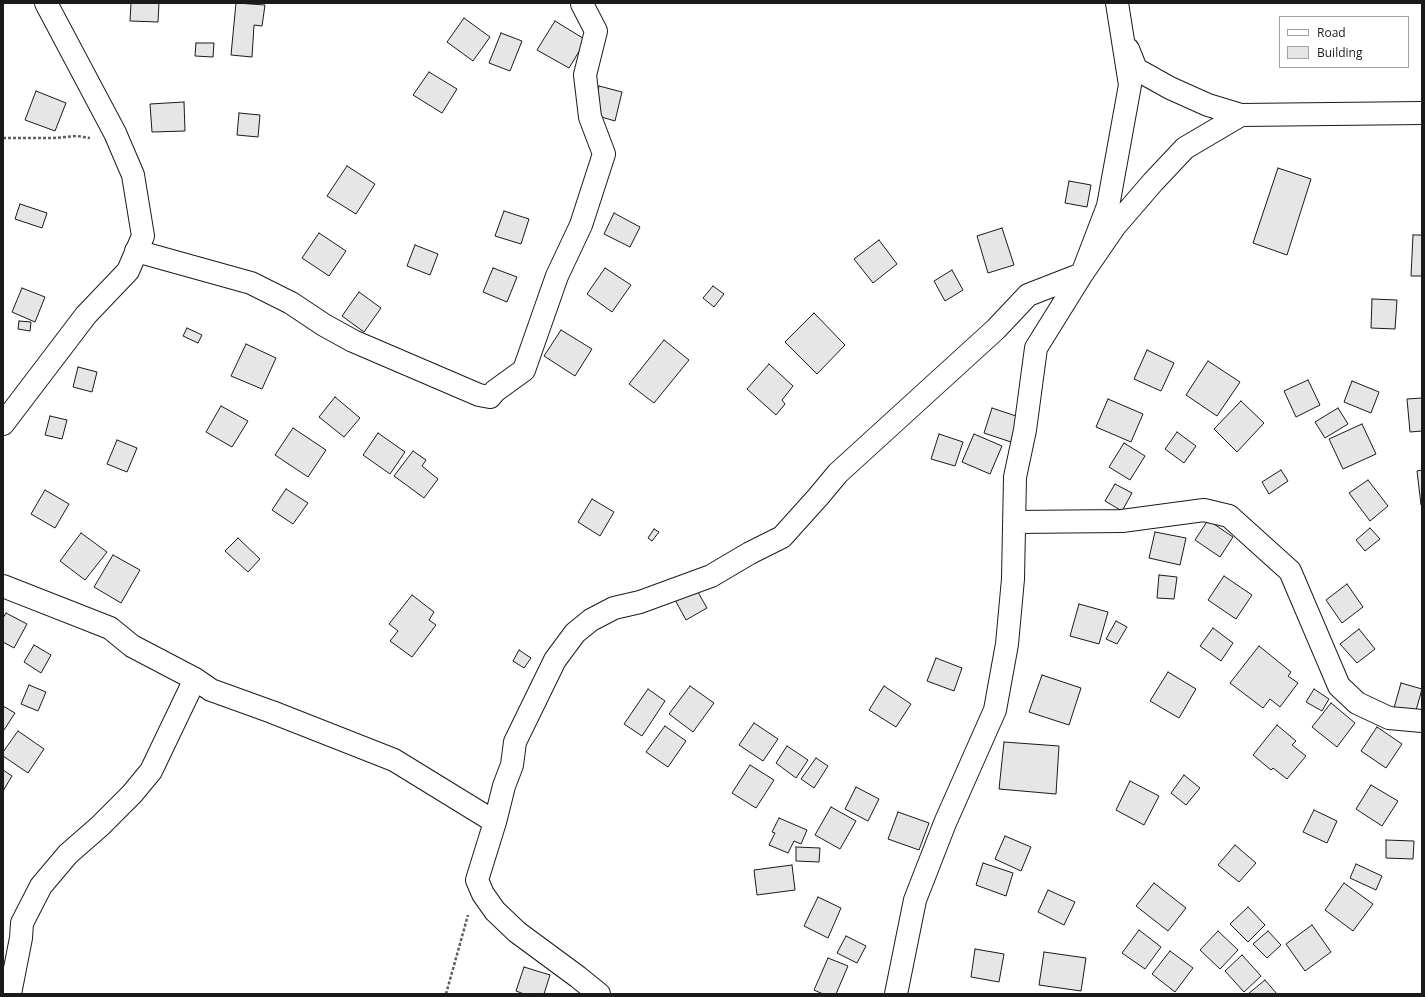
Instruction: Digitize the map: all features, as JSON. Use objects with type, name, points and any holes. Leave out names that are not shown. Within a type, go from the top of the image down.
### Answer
[{"type":"street","points":[[3,424],[86,315],[128,271],[143,236],[133,175],[115,133],[46,3]]},
{"type":"street","points":[[136,251],[251,283],[290,303],[324,325],[353,341],[479,395],[490,397],[495,391],[524,370],[557,276],[580,225],[604,154],[590,117],[585,75],[596,31],[582,3]]},
{"type":"street","points":[[599,994],[517,932],[495,911],[483,894],[477,880],[495,822],[504,786],[512,765],[516,742],[555,660],[575,633],[591,620],[614,608],[640,602],[711,576],[750,553],[782,537],[818,498],[838,473],[996,329],[1028,295],[1082,274],[1108,206],[1130,85],[1117,3]]},
{"type":"street","points":[[1122,34],[1136,69],[1170,88],[1208,105],[1241,115],[1422,113]]},
{"type":"street","points":[[896,994],[915,900],[945,823],[995,710],[1007,644],[1013,579],[1015,477],[1025,430],[1036,348],[1082,274],[1115,226],[1153,182],[1185,148],[1241,115]]},
{"type":"street","points":[[1015,522],[1122,521],[1204,510],[1229,516],[1290,571],[1339,686],[1357,703],[1389,718],[1422,721]]},
{"type":"street","points":[[3,586],[110,628],[132,646],[195,679],[211,690],[272,712],[394,760],[495,822]]},
{"type":"street","points":[[10,994],[21,938],[22,923],[41,886],[68,854],[100,826],[132,794],[151,771],[195,679]]},
{"type":"path","points":[[3,138],[54,138],[78,136],[93,139]]},
{"type":"path","points":[[446,994],[477,880]]},
{"type":"building","points":[[131,3],[159,3],[158,22],[130,21]]},
{"type":"building","points":[[236,3],[265,5],[262,26],[254,25],[252,57],[231,55]]},
{"type":"building","points":[[464,18],[490,37],[473,61],[447,42]]},
{"type":"building","points":[[555,21],[586,40],[569,68],[537,50]]},
{"type":"building","points":[[501,33],[522,41],[510,71],[489,63]]},
{"type":"building","points":[[196,43],[214,43],[213,57],[195,56]]},
{"type":"building","points":[[429,72],[457,89],[442,113],[413,95]]},
{"type":"building","points":[[599,86],[622,92],[615,121],[591,114]]},
{"type":"building","points":[[36,91],[66,103],[55,131],[25,120]]},
{"type":"building","points":[[184,102],[185,131],[152,132],[150,104]]},
{"type":"building","points":[[239,113],[260,115],[258,137],[237,135]]},
{"type":"building","points":[[347,166],[375,184],[356,214],[327,196]]},
{"type":"building","points":[[1278,168],[1311,179],[1287,255],[1253,243]]},
{"type":"building","points":[[1069,181],[1091,185],[1087,207],[1065,203]]},
{"type":"building","points":[[20,204],[47,213],[42,228],[15,219]]},
{"type":"building","points":[[504,211],[529,219],[521,244],[495,236]]},
{"type":"building","points":[[614,213],[640,227],[630,247],[604,234]]},
{"type":"building","points":[[1002,228],[1014,265],[988,273],[977,236]]},
{"type":"building","points":[[319,233],[346,251],[329,276],[302,258]]},
{"type":"building","points":[[1413,235],[1422,235],[1422,276],[1411,276]]},
{"type":"building","points":[[879,240],[897,264],[873,283],[854,259]]},
{"type":"building","points":[[415,245],[438,254],[430,275],[407,266]]},
{"type":"building","points":[[493,268],[517,277],[507,302],[483,292]]},
{"type":"building","points":[[605,268],[631,285],[612,312],[587,294]]},
{"type":"building","points":[[952,270],[963,290],[945,301],[934,281]]},
{"type":"building","points":[[713,286],[724,294],[714,307],[703,298]]},
{"type":"building","points":[[22,288],[45,297],[35,322],[12,312]]},
{"type":"building","points":[[359,292],[381,308],[364,332],[342,316]]},
{"type":"building","points":[[1372,299],[1397,300],[1395,329],[1371,328]]},
{"type":"building","points":[[814,313],[845,345],[817,374],[785,342]]},
{"type":"building","points":[[19,321],[31,322],[30,331],[18,329]]},
{"type":"building","points":[[187,328],[202,335],[198,343],[183,336]]},
{"type":"building","points":[[561,330],[592,349],[575,376],[544,356]]},
{"type":"building","points":[[664,340],[689,360],[654,403],[629,384]]},
{"type":"building","points":[[246,344],[276,358],[262,389],[231,376]]},
{"type":"building","points":[[1147,350],[1174,363],[1161,391],[1134,379]]},
{"type":"building","points":[[1208,361],[1240,382],[1217,416],[1186,395]]},
{"type":"building","points":[[769,364],[793,386],[782,400],[785,404],[776,415],[747,389]]},
{"type":"building","points":[[78,367],[97,372],[92,392],[73,387]]},
{"type":"building","points":[[1308,380],[1320,405],[1296,417],[1284,391]]},
{"type":"building","points":[[1352,381],[1379,392],[1371,413],[1344,402]]},
{"type":"building","points":[[335,397],[360,418],[344,437],[319,417]]},
{"type":"building","points":[[1422,398],[1422,431],[1410,432],[1407,399]]},
{"type":"building","points":[[1108,399],[1143,414],[1131,442],[1096,427]]},
{"type":"building","points":[[1241,401],[1264,423],[1237,452],[1214,429]]},
{"type":"building","points":[[221,406],[248,421],[232,447],[206,432]]},
{"type":"building","points":[[992,408],[1019,417],[1011,442],[984,433]]},
{"type":"building","points":[[1338,408],[1348,424],[1325,438],[1315,422]]},
{"type":"building","points":[[50,416],[67,420],[62,439],[45,435]]},
{"type":"building","points":[[1362,424],[1376,454],[1343,469],[1329,439]]},
{"type":"building","points":[[293,428],[326,450],[308,477],[275,455]]},
{"type":"building","points":[[1177,432],[1196,446],[1184,463],[1165,449]]},
{"type":"building","points":[[378,433],[405,452],[390,474],[363,455]]},
{"type":"building","points":[[939,434],[963,442],[955,466],[931,459]]},
{"type":"building","points":[[974,434],[1002,446],[990,474],[962,462]]},
{"type":"building","points":[[117,440],[137,448],[127,472],[107,464]]},
{"type":"building","points":[[1124,443],[1145,456],[1130,480],[1109,467]]},
{"type":"building","points":[[413,451],[426,460],[422,466],[438,479],[424,498],[394,476]]},
{"type":"building","points":[[1281,470],[1288,481],[1269,494],[1262,482]]},
{"type":"building","points":[[1422,470],[1422,505],[1421,505],[1417,471]]},
{"type":"building","points":[[1368,480],[1388,506],[1370,521],[1349,493]]},
{"type":"building","points":[[1115,484],[1132,493],[1122,511],[1105,501]]},
{"type":"building","points":[[286,489],[308,503],[293,524],[272,510]]},
{"type":"building","points":[[45,490],[69,504],[55,528],[31,514]]},
{"type":"building","points":[[592,499],[614,512],[600,536],[578,522]]},
{"type":"building","points":[[1208,520],[1233,537],[1220,557],[1195,540]]},
{"type":"building","points":[[1370,528],[1380,539],[1365,551],[1356,540]]},
{"type":"building","points":[[654,529],[659,532],[652,541],[648,538]]},
{"type":"building","points":[[1155,532],[1186,538],[1180,565],[1149,558]]},
{"type":"building","points":[[81,533],[107,552],[85,580],[60,561]]},
{"type":"building","points":[[238,538],[260,559],[248,572],[225,551]]},
{"type":"building","points":[[113,555],[140,570],[121,603],[94,587]]},
{"type":"building","points":[[1159,575],[1177,577],[1174,599],[1157,598]]},
{"type":"building","points":[[1224,576],[1252,595],[1236,619],[1208,600]]},
{"type":"building","points":[[1347,584],[1363,607],[1342,623],[1326,600]]},
{"type":"building","points":[[695,587],[707,608],[686,620],[674,598]]},
{"type":"building","points":[[412,595],[434,612],[429,620],[436,625],[412,657],[390,641],[398,631],[389,624]]},
{"type":"building","points":[[1079,604],[1108,612],[1099,644],[1070,636]]},
{"type":"building","points":[[6,613],[27,624],[14,648],[3,642],[3,618]]},
{"type":"building","points":[[1116,621],[1127,627],[1117,644],[1106,639]]},
{"type":"building","points":[[1213,628],[1233,643],[1221,661],[1200,646]]},
{"type":"building","points":[[1359,629],[1375,649],[1357,663],[1340,644]]},
{"type":"building","points":[[34,645],[51,655],[41,673],[24,662]]},
{"type":"building","points":[[1259,646],[1291,672],[1288,676],[1298,683],[1280,707],[1270,699],[1263,708],[1230,683]]},
{"type":"building","points":[[519,650],[531,658],[524,668],[513,661]]},
{"type":"building","points":[[936,658],[962,668],[954,691],[927,681]]},
{"type":"building","points":[[1168,672],[1196,689],[1179,718],[1150,701]]},
{"type":"building","points":[[1042,675],[1081,688],[1069,725],[1029,712]]},
{"type":"building","points":[[1401,683],[1422,689],[1415,714],[1394,708]]},
{"type":"building","points":[[29,685],[46,692],[38,711],[21,704]]},
{"type":"building","points":[[690,686],[714,703],[693,732],[669,714]]},
{"type":"building","points":[[884,686],[911,704],[896,727],[869,710]]},
{"type":"building","points":[[648,689],[665,701],[642,736],[624,724]]},
{"type":"building","points":[[1314,689],[1329,699],[1322,711],[1306,702]]},
{"type":"building","points":[[1331,703],[1355,723],[1337,747],[1312,727]]},
{"type":"building","points":[[3,706],[15,713],[4,730],[3,729]]},
{"type":"building","points":[[754,723],[778,739],[763,761],[739,745]]},
{"type":"building","points":[[1277,725],[1296,741],[1292,745],[1306,756],[1287,779],[1273,768],[1271,770],[1253,755]]},
{"type":"building","points":[[665,726],[686,741],[668,767],[646,752]]},
{"type":"building","points":[[1377,727],[1402,744],[1386,768],[1361,751]]},
{"type":"building","points":[[18,731],[44,749],[28,773],[3,756],[3,752]]},
{"type":"building","points":[[1004,742],[1059,746],[1056,794],[999,789]]},
{"type":"building","points":[[787,746],[808,760],[796,778],[776,763]]},
{"type":"building","points":[[816,758],[828,766],[814,788],[801,779]]},
{"type":"building","points":[[750,765],[774,780],[756,808],[732,793]]},
{"type":"building","points":[[3,770],[12,776],[3,791]]},
{"type":"building","points":[[1184,775],[1200,788],[1186,805],[1171,793]]},
{"type":"building","points":[[1130,781],[1159,796],[1144,825],[1116,810]]},
{"type":"building","points":[[1371,785],[1398,801],[1382,826],[1356,809]]},
{"type":"building","points":[[856,787],[879,799],[868,821],[845,809]]},
{"type":"building","points":[[831,807],[856,821],[840,849],[815,835]]},
{"type":"building","points":[[1314,810],[1337,821],[1327,843],[1303,832]]},
{"type":"building","points":[[898,812],[929,823],[919,850],[888,839]]},
{"type":"building","points":[[779,818],[807,830],[801,844],[794,841],[788,853],[769,845],[775,833],[772,832]]},
{"type":"building","points":[[1005,836],[1031,847],[1021,871],[995,859]]},
{"type":"building","points":[[1386,840],[1414,841],[1413,859],[1386,858]]},
{"type":"building","points":[[1235,845],[1256,863],[1239,882],[1218,865]]},
{"type":"building","points":[[796,847],[820,848],[819,862],[796,861]]},
{"type":"building","points":[[983,863],[1013,873],[1006,896],[976,885]]},
{"type":"building","points":[[1356,864],[1382,876],[1376,890],[1350,878]]},
{"type":"building","points":[[792,865],[795,890],[757,895],[754,870]]},
{"type":"building","points":[[1154,883],[1186,908],[1168,931],[1136,906]]},
{"type":"building","points":[[1344,883],[1373,904],[1353,931],[1325,910]]},
{"type":"building","points":[[1048,890],[1075,902],[1064,925],[1038,912]]},
{"type":"building","points":[[818,897],[841,908],[828,938],[804,926]]},
{"type":"building","points":[[1248,907],[1265,925],[1248,942],[1230,924]]},
{"type":"building","points":[[1312,925],[1331,952],[1305,971],[1286,944]]},
{"type":"building","points":[[1139,930],[1161,947],[1145,969],[1122,953]]},
{"type":"building","points":[[1218,931],[1238,950],[1220,969],[1200,950]]},
{"type":"building","points":[[1268,931],[1281,945],[1267,958],[1253,944]]},
{"type":"building","points":[[846,936],[866,946],[857,963],[837,953]]},
{"type":"building","points":[[975,949],[1004,954],[999,982],[971,977]]},
{"type":"building","points":[[1170,951],[1193,968],[1175,992],[1152,974]]},
{"type":"building","points":[[1044,952],[1086,958],[1081,991],[1039,985]]},
{"type":"building","points":[[1242,955],[1261,976],[1244,992],[1225,971]]},
{"type":"building","points":[[828,958],[848,966],[836,994],[823,994],[814,990]]},
{"type":"building","points":[[524,967],[550,975],[544,994],[524,994],[516,991]]},
{"type":"building","points":[[1265,980],[1277,994],[1248,994]]}]
